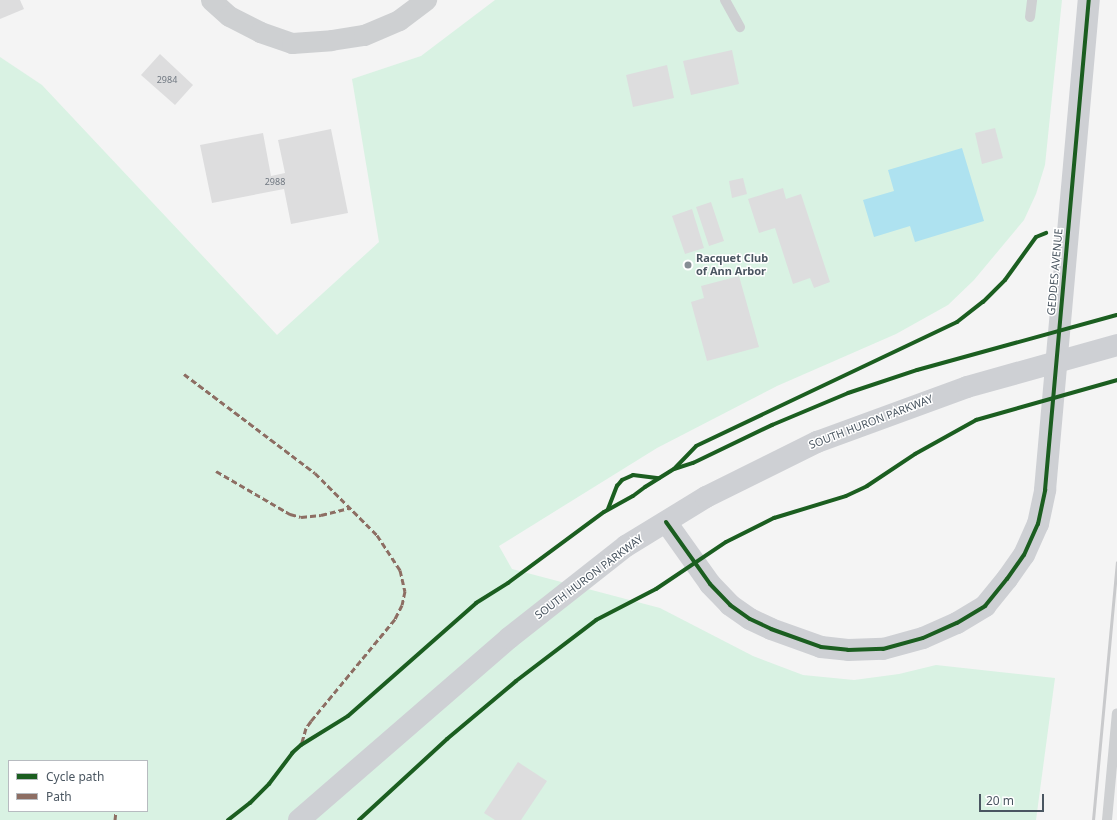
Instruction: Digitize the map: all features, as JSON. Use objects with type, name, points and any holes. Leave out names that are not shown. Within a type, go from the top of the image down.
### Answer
[{"type":"main road","name":"GEDDES AVENUE","points":[[666,522],[698,568],[730,605],[750,619],[771,629],[820,647],[848,650],[883,649],[923,638],[957,623],[985,606],[1007,579],[1024,555],[1038,524],[1045,490],[1089,0]]},
{"type":"main road","name":"SOUTH HURON PARKWAY","points":[[299,820],[509,638],[626,546],[706,497],[817,442],[967,387],[1117,345]]},
{"type":"street","points":[[211,0],[229,16],[260,32],[292,43],[331,40],[364,35],[399,20],[426,0]]},
{"type":"lane","points":[[725,0],[740,27]]},
{"type":"lane","points":[[1030,17],[1032,0]]},
{"type":"lane","points":[[1107,820],[1117,713]]},
{"type":"green space","points":[[495,0],[1062,0],[1045,165],[1036,194],[1024,220],[974,280],[948,305],[896,334],[777,386],[657,448],[499,546],[512,569],[660,608],[753,656],[803,675],[854,680],[899,674],[936,665],[1055,678],[1036,820],[0,820],[0,57],[42,85],[277,335],[379,242],[352,79],[421,56]]},
{"type":"water","points":[[962,148],[984,221],[915,242],[910,226],[874,237],[863,200],[894,191],[888,170]]},
{"type":"building","points":[[0,0],[20,0],[24,9],[0,19]]},
{"type":"building","points":[[732,50],[739,84],[691,95],[683,61]]},
{"type":"building","points":[[160,54],[193,85],[175,105],[141,75]]},
{"type":"building","points":[[667,65],[674,98],[633,107],[626,75]]},
{"type":"building","points":[[995,128],[1003,158],[982,164],[975,133]]},
{"type":"building","points":[[331,129],[348,213],[291,224],[284,189],[212,203],[200,145],[263,133],[271,176],[285,173],[278,140]]},
{"type":"building","points":[[743,178],[747,194],[732,198],[729,181]]},
{"type":"building","points":[[783,188],[786,199],[801,194],[830,282],[814,288],[810,278],[793,284],[775,228],[759,233],[748,199]]},
{"type":"building","points":[[711,202],[724,241],[709,246],[696,207]]},
{"type":"building","points":[[692,209],[704,248],[685,254],[672,216]]},
{"type":"building","points":[[739,276],[759,347],[707,361],[691,302],[704,298],[701,286]]},
{"type":"building","points":[[518,762],[547,781],[521,820],[495,820],[484,813]]},
{"type":"railway","points":[[1093,820],[1117,562]]},
{"type":"marked path","points":[[184,374],[315,473],[377,535],[400,570],[405,591],[402,605],[395,619],[311,721],[306,728],[301,745]]},
{"type":"marked path","points":[[216,471],[290,514],[301,517],[321,515],[349,508]]},
{"type":"marked path","points":[[115,820],[116,812]]},
{"type":"cycle path","points":[[666,522],[710,584],[730,605],[750,619],[771,629],[821,647],[848,650],[883,649],[923,638],[957,623],[985,606],[1007,579],[1024,555],[1038,524],[1045,490],[1089,0]]},
{"type":"cycle path","points":[[675,468],[696,446],[957,322],[983,302],[1005,280],[1036,237],[1046,233]]},
{"type":"cycle path","points":[[228,820],[250,803],[269,784],[292,753],[301,745],[348,716],[476,603],[508,583],[604,512],[633,496],[674,469],[693,463],[772,425],[848,393],[917,370],[1117,315]]},
{"type":"cycle path","points":[[359,820],[447,739],[516,681],[596,620],[656,589],[726,542],[774,518],[846,496],[867,486],[915,454],[976,420],[1117,380]]},
{"type":"cycle path","points":[[608,509],[617,486],[622,480],[633,475],[659,478]]},
{"type":"place","name":"Racquet Club of Ann Arbor","points":[[688,265]]}]
